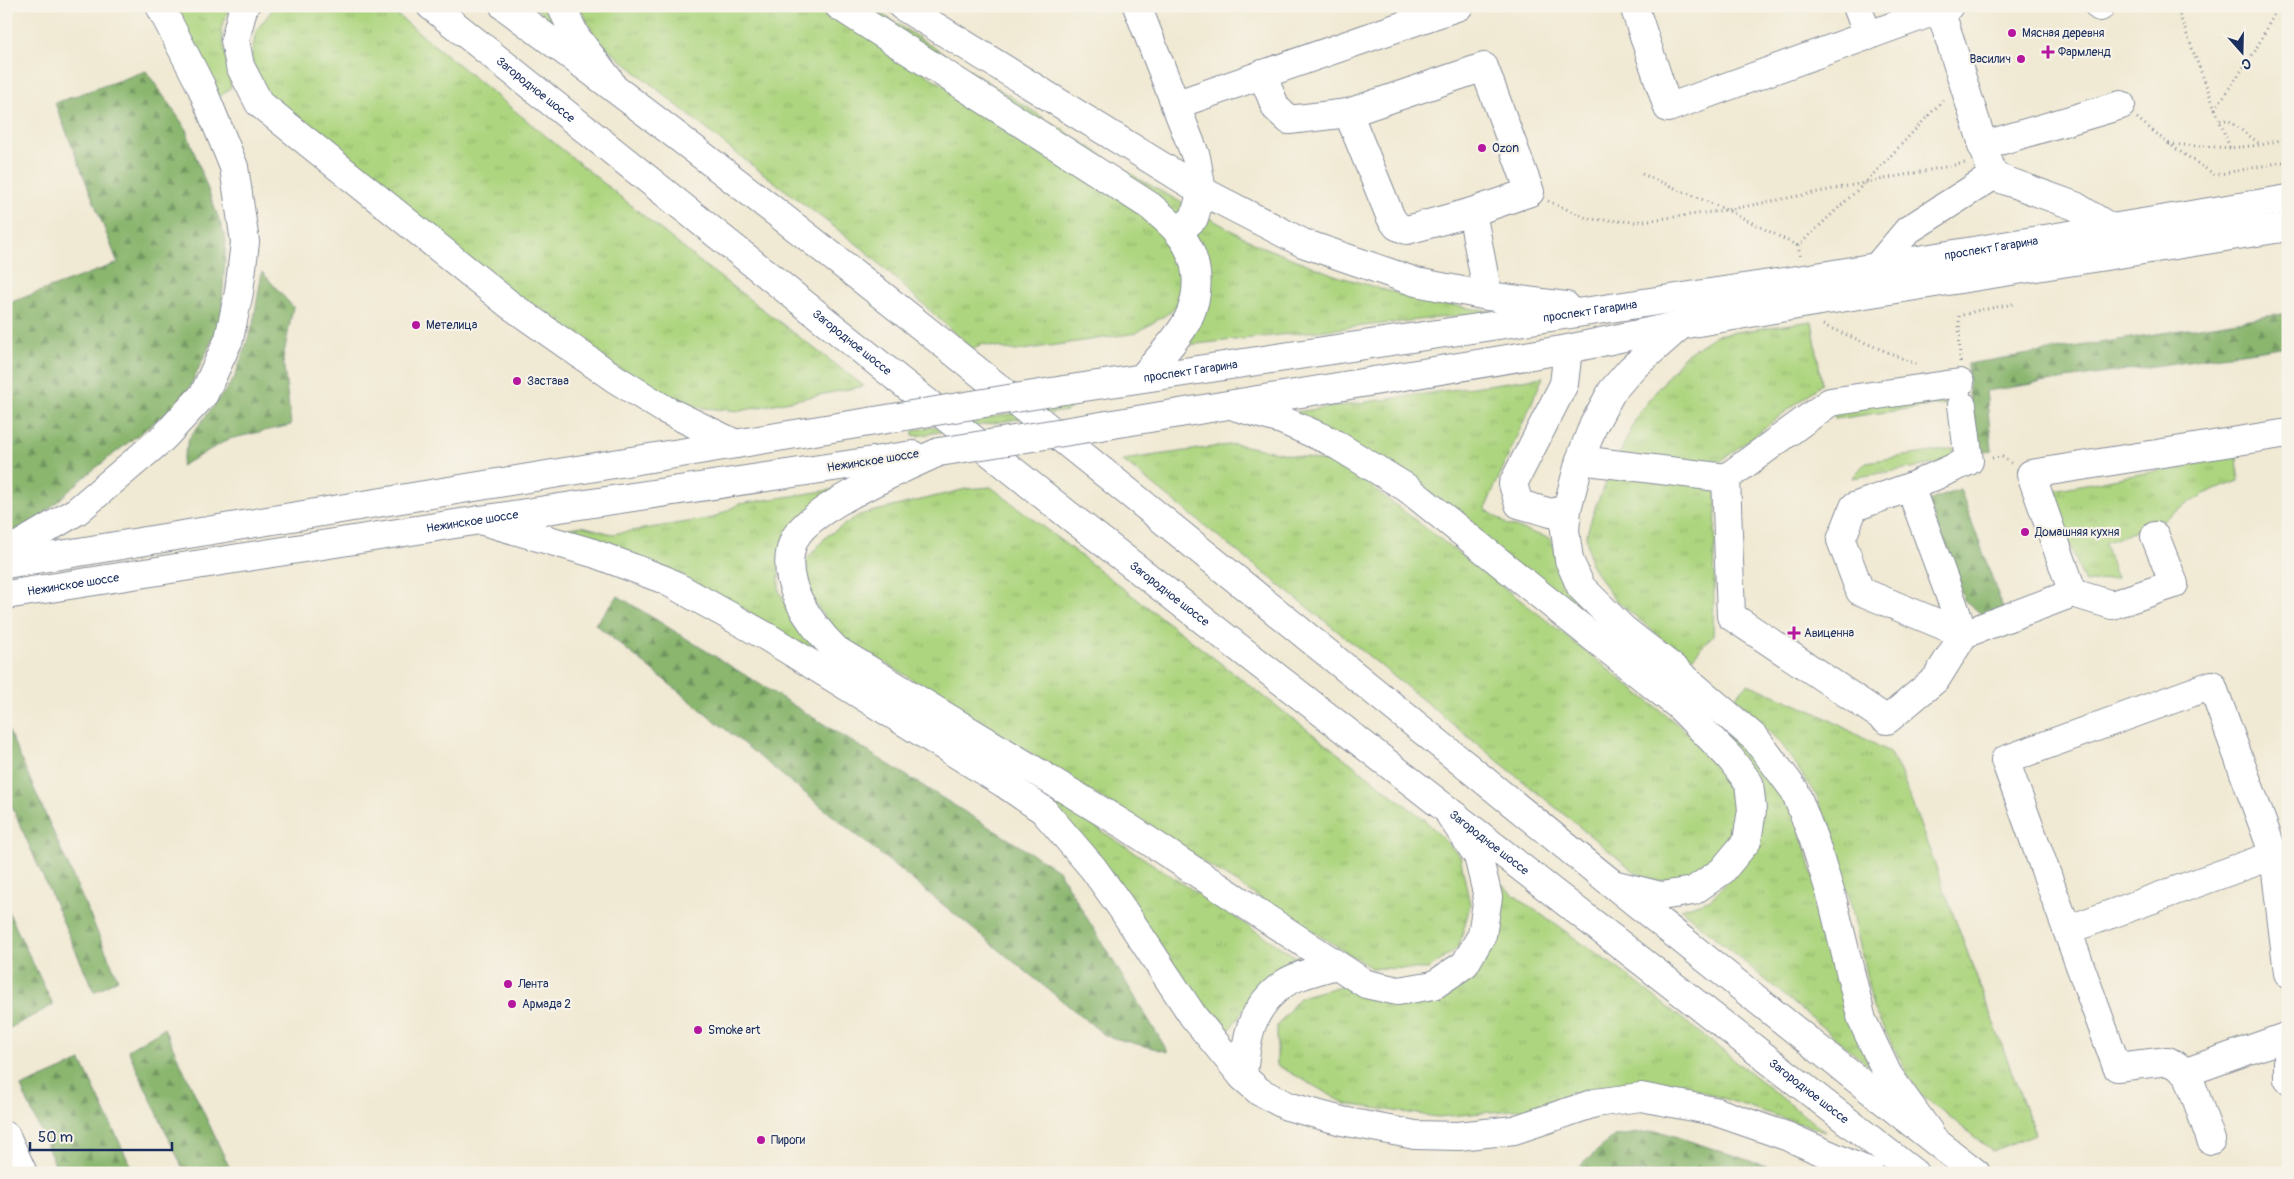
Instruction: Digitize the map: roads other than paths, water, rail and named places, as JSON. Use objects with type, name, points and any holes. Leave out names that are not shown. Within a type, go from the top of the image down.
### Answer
[{"type":"main road","points":[[6,553],[76,511],[164,437],[204,394],[229,339],[239,292],[245,242],[234,167],[202,86],[160,6]]},
{"type":"main road","points":[[246,6],[243,9],[235,40],[240,66],[259,103],[364,190],[537,325],[664,409],[736,444]]},
{"type":"main road","name":"Загородное шоссе","points":[[432,6],[1067,514],[1914,1173]]},
{"type":"main road","points":[[504,6],[618,90],[858,276],[1612,884],[1976,1173]]},
{"type":"main road","points":[[561,6],[576,37],[618,90]]},
{"type":"main road","points":[[839,6],[1150,206],[1178,232],[1190,251],[1197,271],[1196,294],[1188,320],[1143,378]]},
{"type":"main road","points":[[902,6],[1202,191],[1303,243],[1416,282],[1488,296],[1600,310]]},
{"type":"main road","points":[[1137,6],[1196,157],[1202,191],[1194,218],[1178,232]]},
{"type":"main road","points":[[1175,105],[1459,6]]},
{"type":"main road","points":[[1634,6],[1668,108],[1868,36],[1942,7],[1962,81],[1987,161],[2075,206],[2111,228]]},
{"type":"main road","points":[[1857,6],[1868,36]]},
{"type":"main road","points":[[1262,74],[1276,108],[1289,120],[1348,113],[1484,67],[1530,192],[1472,212],[1407,230],[1397,226],[1390,218],[1348,113]]},
{"type":"main road","points":[[1876,268],[1908,230],[1987,161],[2121,105]]},
{"type":"main road","name":"проспект Гагарина","points":[[736,444],[1064,390],[1876,268],[2288,199]]},
{"type":"main road","points":[[1472,212],[1488,296]]},
{"type":"main road","name":"проспект Гагарина","points":[[939,452],[1231,406],[1568,349],[1682,325],[1808,303],[2288,227]]},
{"type":"main road","points":[[1682,325],[1631,369],[1612,391],[1593,426],[1580,460],[1567,509],[1565,530],[1569,560],[1581,587],[1623,629],[1673,668],[1756,739],[1795,790],[1815,843],[1832,898],[1862,1020],[1888,1075],[1938,1144]]},
{"type":"main road","points":[[1567,509],[1551,513],[1519,504],[1513,484],[1564,384],[1568,349]]},
{"type":"main road","points":[[1580,460],[1726,478],[1830,402],[1961,394],[1969,460],[1910,486],[1854,507],[1840,540],[1860,591],[1964,634]]},
{"type":"main road","points":[[1231,406],[1282,420],[1330,441],[1407,488],[1679,706],[1730,758],[1749,783],[1752,810],[1747,842],[1722,871],[1693,891],[1661,896],[1612,884]]},
{"type":"main road","points":[[2073,593],[2031,474],[2288,433]]},
{"type":"main road","points":[[6,564],[736,444]]},
{"type":"main road","points":[[939,452],[844,498],[812,520],[795,538],[790,558],[798,603],[819,633],[836,650],[1126,826],[1366,984],[1398,992],[1434,985],[1465,964],[1482,935],[1488,897],[1478,856],[1447,810]]},
{"type":"main road","name":"Нежинское шоссе","points":[[6,595],[480,520],[939,452]]},
{"type":"main road","points":[[1726,478],[1731,616],[1887,720],[1936,680],[1964,634],[2073,593],[2112,605],[2174,584],[2155,536]]},
{"type":"main road","points":[[1910,486],[1964,634]]},
{"type":"main road","points":[[480,520],[593,553],[665,580],[769,638],[1005,784],[1043,810],[1098,876],[1193,1016],[1243,1077],[1260,1092],[1287,1106],[1342,1121],[1414,1135],[1458,1136],[1514,1130],[1595,1103],[1641,1098],[1714,1111],[1789,1137],[1870,1173]]},
{"type":"main road","points":[[2211,1140],[2187,1072],[2168,1061],[2118,1067],[2005,760],[2212,685],[2274,855],[2288,973]]},
{"type":"main road","points":[[2067,930],[2274,855]]},
{"type":"main road","points":[[1243,1077],[1246,1041],[1260,1007],[1286,983],[1336,965]]},
{"type":"main road","points":[[2187,1072],[2288,1035],[2288,1079]]},
{"type":"main road","points":[[6,1136],[23,1173]]},
{"type":"place","name":"Мясная деревня","points":[[2012,33]]},
{"type":"place","name":"Фармленд","points":[[2048,52]]},
{"type":"place","name":"Василич","points":[[2021,59]]},
{"type":"place","name":"Ozon","points":[[1482,148]]},
{"type":"place","name":"Метелица","points":[[416,325]]},
{"type":"place","name":"Застава","points":[[517,381]]},
{"type":"place","name":"Домашняя кухня","points":[[2025,532]]},
{"type":"place","name":"Авиценна","points":[[1794,633]]},
{"type":"place","name":"Лента","points":[[508,984]]},
{"type":"place","name":"Армада 2","points":[[512,1004]]},
{"type":"place","name":"Smoke art","points":[[698,1030]]},
{"type":"place","name":"Пироги","points":[[761,1140]]}]
